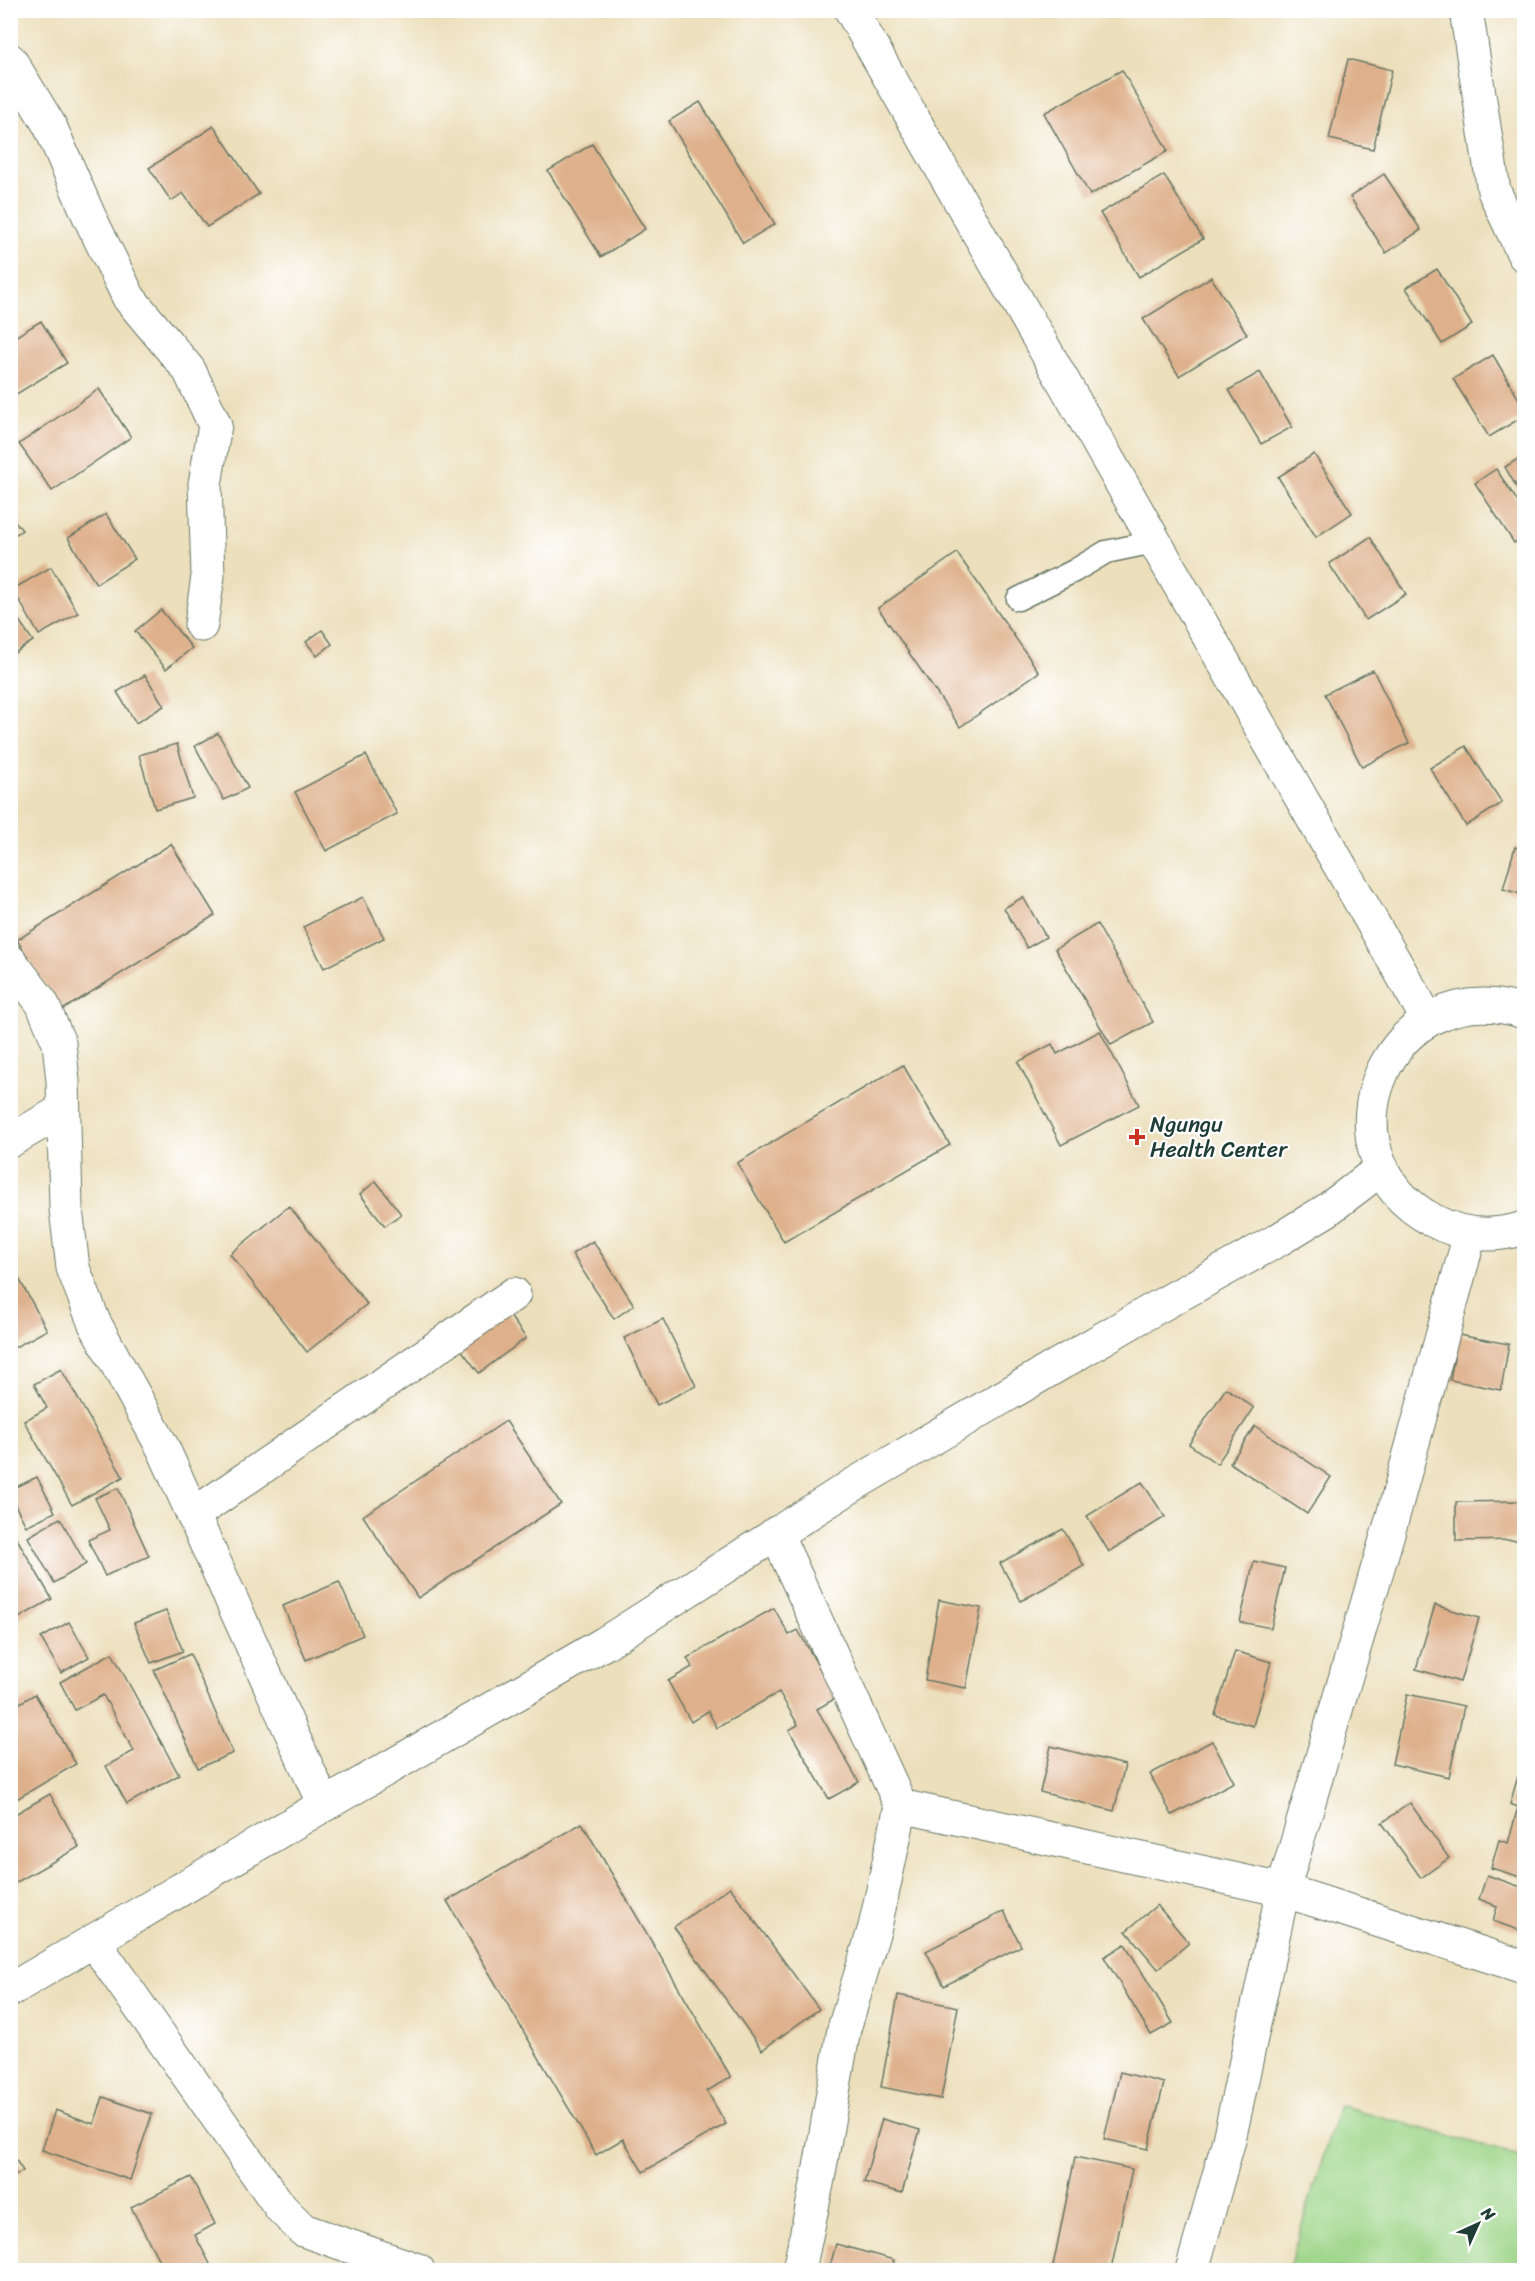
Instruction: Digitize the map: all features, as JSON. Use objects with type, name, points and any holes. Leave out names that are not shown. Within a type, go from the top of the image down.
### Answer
[{"type":"street","points":[[851,10],[1428,1020]]},
{"type":"street","points":[[1466,10],[1494,191],[1524,255]]},
{"type":"street","points":[[10,60],[50,126],[89,216],[129,298],[189,370],[215,425],[205,484],[208,576],[201,625]]},
{"type":"street","points":[[10,962],[42,1003],[59,1043],[63,1081],[66,1209],[73,1268],[94,1322],[163,1448],[324,1805]]},
{"type":"street","points":[[1524,1012],[1506,1006],[1479,1005],[1452,1009],[1428,1020],[1405,1038],[1388,1060],[1376,1086],[1371,1113],[1373,1141],[1382,1168],[1398,1192],[1418,1212],[1443,1226],[1470,1234],[1506,1233],[1524,1228]]},
{"type":"street","points":[[10,1141],[63,1110]]},
{"type":"street","points":[[10,1990],[605,1643],[776,1533],[1059,1364],[1288,1234],[1327,1210],[1382,1168]]},
{"type":"street","points":[[1192,2271],[1229,2140],[1283,1890],[1391,1523],[1470,1234]]},
{"type":"street","points":[[193,1515],[514,1293]]},
{"type":"street","points":[[776,1533],[902,1806],[875,1927],[844,2029],[818,2179],[799,2271]]},
{"type":"street","points":[[902,1806],[1283,1890],[1524,1967]]},
{"type":"street","points":[[94,1942],[289,2216],[303,2230],[418,2271]]},
{"type":"lane","points":[[1018,599],[1074,572],[1106,552],[1154,542]]},
{"type":"green space","points":[[1339,2105],[1524,2157],[1524,2270],[1288,2270]]},
{"type":"building","points":[[1348,59],[1392,70],[1373,149],[1329,139]]},
{"type":"building","points":[[1122,70],[1168,151],[1090,195],[1044,113]]},
{"type":"building","points":[[700,102],[775,224],[743,243],[669,121]]},
{"type":"building","points":[[214,126],[259,194],[207,227],[183,193],[171,201],[149,168]]},
{"type":"building","points":[[592,144],[645,229],[601,257],[548,171]]},
{"type":"building","points":[[1384,174],[1421,230],[1386,253],[1350,197]]},
{"type":"building","points":[[1164,175],[1203,239],[1139,277],[1100,213]]},
{"type":"building","points":[[1437,269],[1472,325],[1442,344],[1406,288]]},
{"type":"building","points":[[1211,277],[1247,334],[1179,376],[1143,319]]},
{"type":"building","points":[[41,321],[67,363],[10,398],[10,340]]},
{"type":"building","points":[[1493,355],[1524,408],[1524,416],[1489,437],[1453,379]]},
{"type":"building","points":[[1260,372],[1292,427],[1261,444],[1229,390]]},
{"type":"building","points":[[99,389],[131,437],[52,491],[19,444]]},
{"type":"building","points":[[1314,454],[1352,513],[1316,537],[1278,477]]},
{"type":"building","points":[[1524,455],[1524,500],[1505,467]]},
{"type":"building","points":[[1496,469],[1524,511],[1524,536],[1514,543],[1475,483]]},
{"type":"building","points":[[106,514],[135,559],[96,584],[68,538]]},
{"type":"building","points":[[10,515],[22,530],[10,538]]},
{"type":"building","points":[[1370,537],[1406,594],[1366,620],[1329,564]]},
{"type":"building","points":[[957,553],[1039,672],[960,727],[878,608]]},
{"type":"building","points":[[51,567],[78,613],[39,635],[13,589]]},
{"type":"building","points":[[10,607],[33,641],[10,656]]},
{"type":"building","points":[[161,610],[192,648],[166,669],[135,631]]},
{"type":"building","points":[[322,630],[332,644],[317,656],[306,642]]},
{"type":"building","points":[[1373,670],[1409,743],[1362,767],[1325,694]]},
{"type":"building","points":[[145,675],[164,706],[136,723],[117,692]]},
{"type":"building","points":[[218,733],[248,788],[224,800],[195,746]]},
{"type":"building","points":[[177,744],[193,798],[155,809],[139,755]]},
{"type":"building","points":[[1466,746],[1502,803],[1466,826],[1430,768]]},
{"type":"building","points":[[366,755],[397,814],[326,851],[295,792]]},
{"type":"building","points":[[171,844],[215,915],[61,1011],[17,940]]},
{"type":"building","points":[[1515,847],[1524,850],[1524,895],[1503,889]]},
{"type":"building","points":[[363,897],[384,938],[324,968],[303,927]]},
{"type":"building","points":[[1023,897],[1046,937],[1027,948],[1004,908]]},
{"type":"building","points":[[1097,924],[1153,1022],[1111,1045],[1055,949]]},
{"type":"building","points":[[1100,1031],[1139,1105],[1061,1145],[1018,1062],[1052,1044],[1057,1054]]},
{"type":"building","points":[[903,1065],[950,1145],[784,1242],[737,1163]]},
{"type":"building","points":[[376,1181],[401,1214],[385,1226],[360,1194]]},
{"type":"building","points":[[289,1206],[367,1304],[307,1352],[230,1254]]},
{"type":"building","points":[[593,1241],[634,1305],[614,1319],[572,1254]]},
{"type":"building","points":[[10,1262],[47,1330],[10,1350]]},
{"type":"building","points":[[504,1308],[526,1338],[479,1373],[457,1344]]},
{"type":"building","points":[[663,1319],[696,1386],[657,1405],[624,1338]]},
{"type":"building","points":[[1458,1335],[1509,1344],[1501,1390],[1450,1380]]},
{"type":"building","points":[[61,1369],[123,1477],[72,1505],[24,1421],[47,1408],[34,1384]]},
{"type":"building","points":[[1226,1388],[1254,1408],[1217,1464],[1189,1444]]},
{"type":"building","points":[[506,1421],[561,1504],[418,1598],[363,1516]]},
{"type":"building","points":[[1255,1426],[1331,1477],[1307,1514],[1230,1463]]},
{"type":"building","points":[[37,1477],[55,1512],[26,1526],[10,1495],[10,1490]]},
{"type":"building","points":[[1142,1482],[1165,1517],[1109,1552],[1087,1516]]},
{"type":"building","points":[[118,1488],[149,1556],[105,1576],[88,1540],[110,1530],[95,1498]]},
{"type":"building","points":[[1524,1501],[1524,1540],[1456,1541],[1456,1502]]},
{"type":"building","points":[[60,1518],[86,1564],[54,1583],[28,1537]]},
{"type":"building","points":[[1063,1529],[1084,1566],[1021,1601],[1000,1563]]},
{"type":"building","points":[[13,1532],[52,1599],[10,1623],[10,1534]]},
{"type":"building","points":[[1254,1561],[1285,1568],[1271,1628],[1240,1622]]},
{"type":"building","points":[[339,1582],[363,1635],[306,1660],[283,1606]]},
{"type":"building","points":[[939,1600],[981,1608],[966,1688],[925,1680]]},
{"type":"building","points":[[1435,1605],[1479,1618],[1460,1682],[1416,1669]]},
{"type":"building","points":[[774,1608],[789,1635],[798,1630],[836,1698],[817,1709],[859,1782],[829,1799],[789,1730],[798,1725],[779,1692],[717,1728],[708,1711],[691,1722],[668,1681],[692,1667],[687,1658]]},
{"type":"building","points":[[166,1611],[183,1651],[151,1663],[134,1623]]},
{"type":"building","points":[[69,1622],[89,1657],[61,1673],[41,1638]]},
{"type":"building","points":[[1235,1651],[1271,1662],[1253,1726],[1215,1715]]},
{"type":"building","points":[[112,1653],[179,1775],[127,1804],[106,1766],[134,1751],[103,1695],[75,1710],[60,1682]]},
{"type":"building","points":[[190,1654],[233,1753],[198,1768],[154,1670]]},
{"type":"building","points":[[35,1694],[76,1764],[10,1803],[10,1709]]},
{"type":"building","points":[[1407,1694],[1464,1706],[1449,1777],[1392,1764]]},
{"type":"building","points":[[1212,1741],[1234,1782],[1172,1815],[1150,1774]]},
{"type":"building","points":[[1051,1746],[1125,1765],[1114,1811],[1040,1792]]},
{"type":"building","points":[[1518,1776],[1524,1778],[1524,1878],[1491,1868],[1499,1840],[1508,1843],[1518,1807],[1510,1804]]},
{"type":"building","points":[[50,1794],[79,1847],[10,1886],[10,1817]]},
{"type":"building","points":[[1410,1803],[1449,1858],[1421,1878],[1382,1823]]},
{"type":"building","points":[[582,1823],[731,2077],[707,2091],[726,2124],[643,2172],[623,2139],[596,2155],[447,1901]]},
{"type":"building","points":[[1487,1875],[1524,1888],[1524,1932],[1493,1921],[1497,1906],[1479,1899]]},
{"type":"building","points":[[730,1887],[819,2009],[762,2050],[674,1927]]},
{"type":"building","points":[[1157,1905],[1189,1943],[1158,1969],[1126,1931]]},
{"type":"building","points":[[1004,1911],[1021,1946],[944,1986],[926,1951]]},
{"type":"building","points":[[1125,1944],[1173,2023],[1151,2035],[1104,1957]]},
{"type":"building","points":[[898,1995],[958,2007],[941,2099],[881,2087]]},
{"type":"building","points":[[1120,2072],[1164,2083],[1148,2149],[1104,2139]]},
{"type":"building","points":[[103,2097],[152,2114],[130,2180],[42,2150],[55,2110],[94,2124]]},
{"type":"building","points":[[882,2119],[920,2130],[902,2193],[864,2182]]},
{"type":"building","points":[[10,2151],[23,2171],[10,2179]]},
{"type":"building","points":[[1075,2157],[1132,2169],[1111,2270],[1076,2270],[1053,2266]]},
{"type":"building","points":[[191,2177],[215,2224],[195,2235],[212,2268],[164,2270],[131,2207]]},
{"type":"building","points":[[836,2244],[894,2260],[892,2270],[829,2270]]},
{"type":"place","name":"Ngungu Health Center","points":[[1137,1137]]}]
